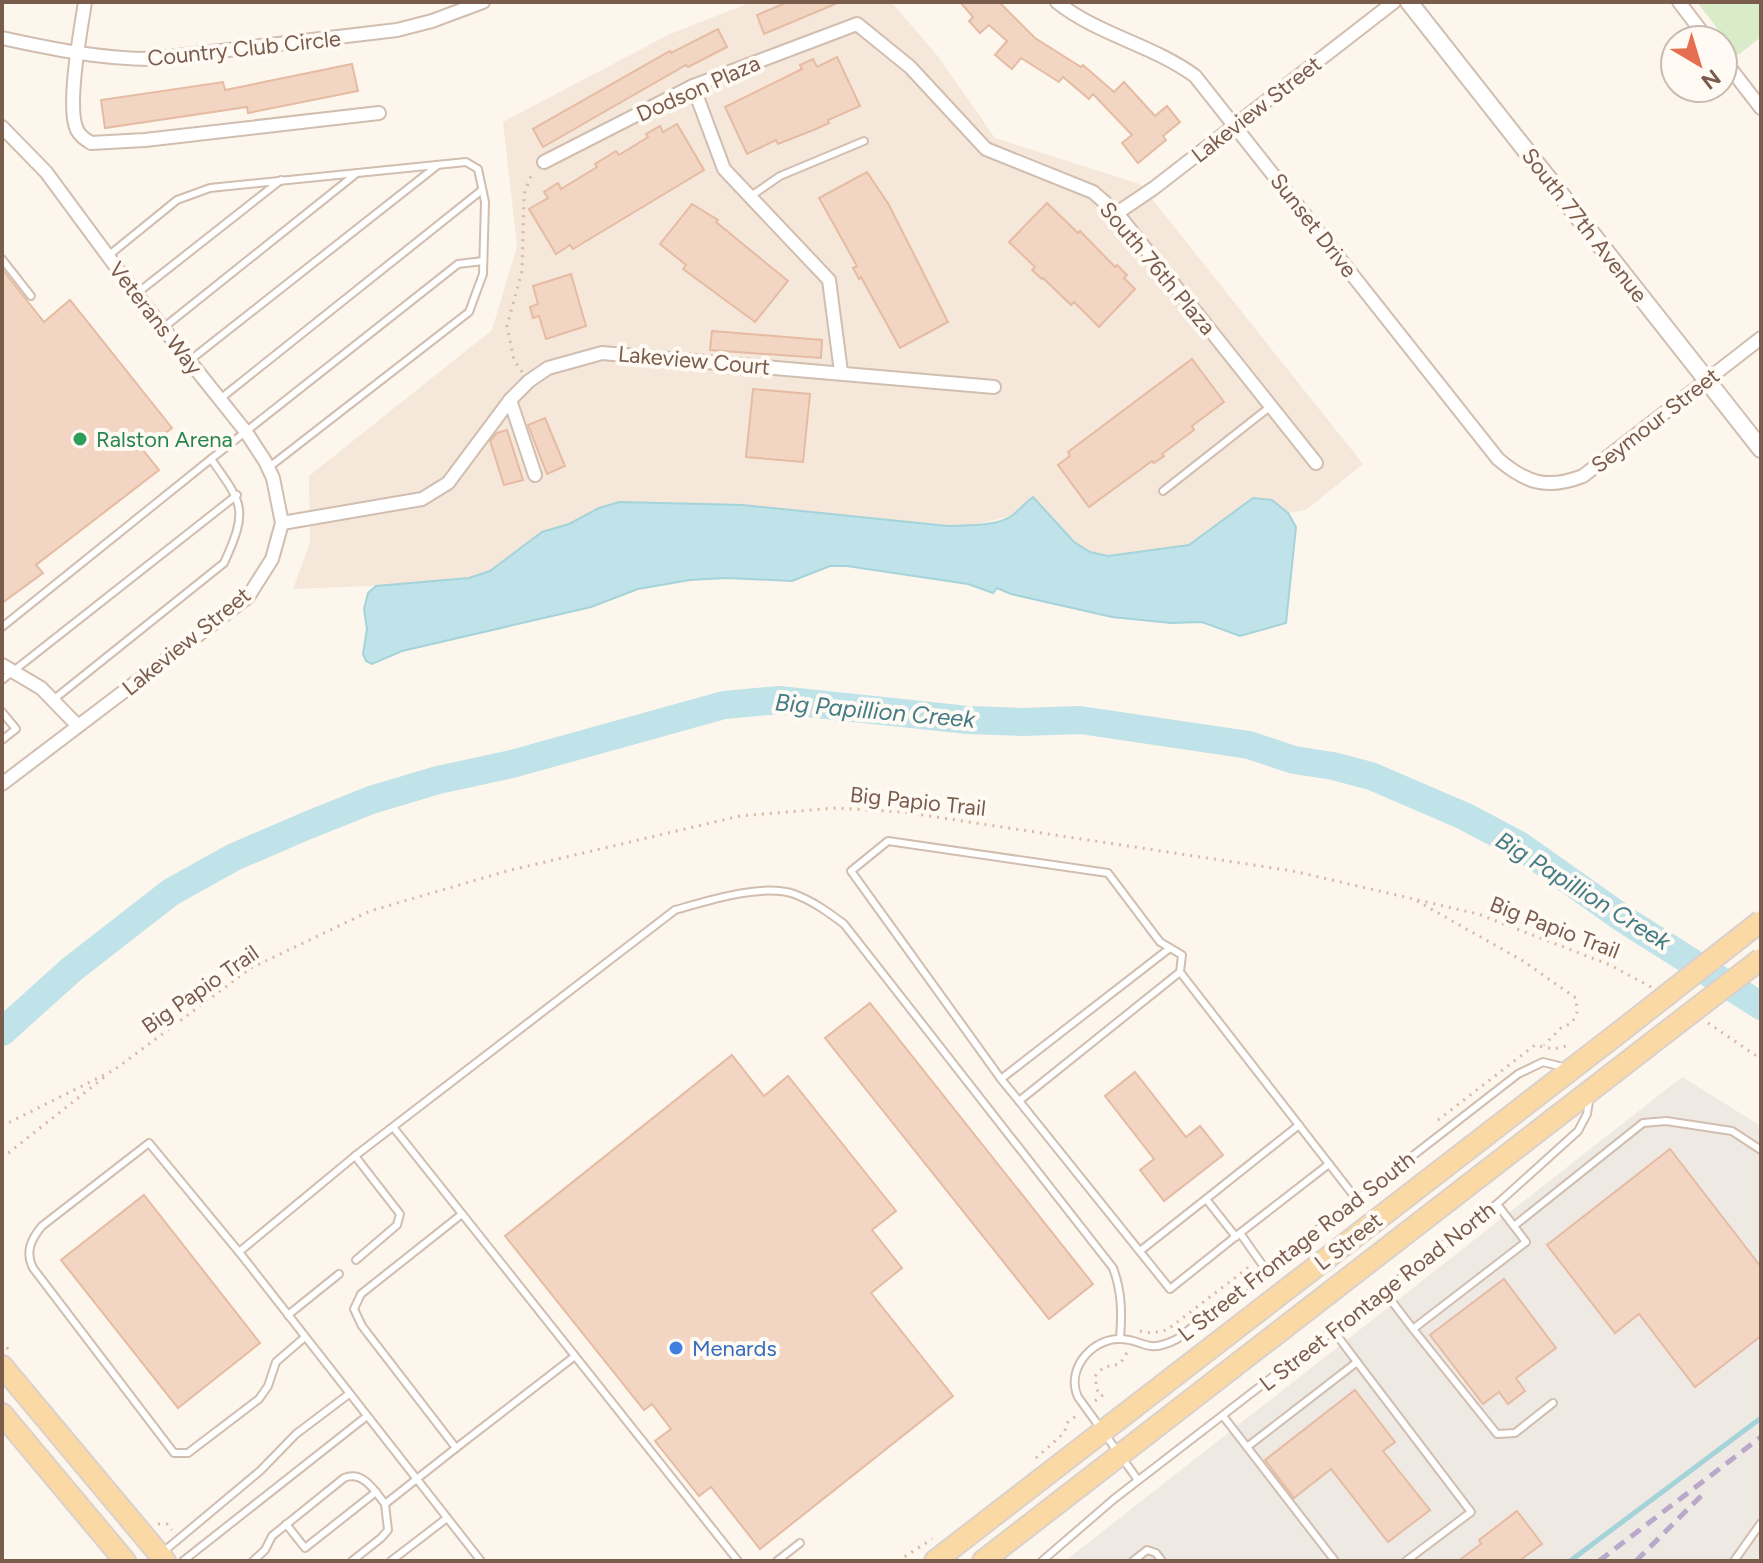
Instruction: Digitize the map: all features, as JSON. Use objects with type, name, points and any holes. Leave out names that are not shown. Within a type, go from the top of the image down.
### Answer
[{"type":"main road","name":"L Street","points":[[939,1551],[1102,1430],[1761,921]]},
{"type":"main road","name":"L Street","points":[[983,1561],[1761,959]]},
{"type":"main road","points":[[2,1366],[160,1559]]},
{"type":"main road","points":[[2,1414],[125,1561]]},
{"type":"street","points":[[85,2],[74,119],[77,131],[91,143],[379,113]]},
{"type":"street","name":"Country Club Circle","points":[[2,38],[117,59],[152,59],[397,30],[483,2]]},
{"type":"street","name":"Sunset Drive","points":[[1057,2],[1088,22],[1181,66],[1206,87],[1498,459],[1512,471],[1541,483]]},
{"type":"street","name":"Lakeview Street","points":[[1117,213],[1154,188],[1394,2]]},
{"type":"street","name":"South 77th Avenue","points":[[1409,2],[1761,449]]},
{"type":"street","points":[[1679,2],[1696,24]]},
{"type":"street","name":"Dodson Plaza","points":[[544,162],[693,86],[857,24]]},
{"type":"street","name":"South 76th Plaza","points":[[857,24],[910,67],[986,149],[1093,192],[1117,213],[1316,463]]},
{"type":"street","points":[[1739,80],[1761,108]]},
{"type":"street","points":[[693,86],[724,169],[829,280],[841,372]]},
{"type":"street","name":"Veterans Way","points":[[2,127],[46,172],[136,294],[246,432],[273,478],[282,523]]},
{"type":"street","name":"Seymour Street","points":[[1541,483],[1566,483],[1583,476],[1761,338]]},
{"type":"street","name":"Lakeview Court","points":[[282,523],[422,499],[448,483],[510,400],[529,381],[548,368],[602,353],[994,387]]},
{"type":"street","points":[[510,400],[535,475]]},
{"type":"street","name":"Lakeview Street","points":[[2,784],[248,597],[272,559],[282,523]]},
{"type":"street","points":[[6,672],[41,688],[78,726]]},
{"type":"lane","points":[[751,196],[780,176],[864,141]]},
{"type":"lane","points":[[108,256],[177,200],[210,188],[466,162],[478,169],[485,202],[483,274],[469,312],[268,468]]},
{"type":"lane","points":[[189,361],[440,164]]},
{"type":"lane","points":[[163,328],[358,172]]},
{"type":"lane","points":[[136,294],[281,180]]},
{"type":"lane","points":[[220,399],[482,190]]},
{"type":"lane","points":[[2,259],[31,296]]},
{"type":"lane","points":[[2,627],[458,264],[483,261]]},
{"type":"lane","points":[[1163,491],[1271,406]]},
{"type":"lane","points":[[53,700],[224,563],[238,532],[241,505],[211,459]]},
{"type":"lane","points":[[6,672],[237,495]]},
{"type":"lane","points":[[2,712],[16,729],[2,740]]},
{"type":"lane","points":[[1329,1164],[1170,1289],[1001,1079],[851,871],[888,841],[1108,873],[1160,942],[1182,955],[1180,972],[1357,1200]]},
{"type":"lane","points":[[239,1252],[355,1156],[675,910],[711,899],[761,891],[791,893],[821,907],[844,924],[1113,1268],[1122,1308],[1120,1338],[1105,1341],[1084,1356],[1073,1376],[1073,1386],[1138,1480]]},
{"type":"lane","points":[[1001,1079],[1170,948]]},
{"type":"lane","points":[[1019,1101],[1180,972]]},
{"type":"lane","name":"L Street Frontage Road South","points":[[1120,1338],[1151,1347],[1164,1346],[1177,1339],[1518,1074],[1543,1062],[1570,1069]]},
{"type":"lane","name":"L Street Frontage Road North","points":[[1042,1561],[1138,1480],[1497,1204],[1578,1131],[1587,1114],[1589,1092]]},
{"type":"lane","points":[[1514,1226],[1643,1123],[1666,1121],[1732,1131],[1761,1150]]},
{"type":"lane","points":[[1140,1251],[1299,1125]]},
{"type":"lane","points":[[393,1127],[738,1561]]},
{"type":"lane","points":[[305,1337],[276,1362],[268,1386],[259,1399],[188,1453],[174,1453],[33,1268],[28,1252],[31,1241],[42,1226],[149,1143],[239,1252],[417,1479],[477,1560]]},
{"type":"lane","points":[[355,1156],[400,1214],[397,1225],[356,1260]]},
{"type":"lane","points":[[1206,1199],[1266,1270]]},
{"type":"lane","points":[[1413,1329],[1526,1242],[1497,1204]]},
{"type":"lane","points":[[456,1448],[362,1326],[354,1309],[361,1294],[462,1214]]},
{"type":"lane","points":[[288,1315],[339,1274]]},
{"type":"lane","points":[[1384,1291],[1497,1434],[1515,1433],[1553,1403]]},
{"type":"lane","points":[[1333,1330],[1471,1512],[1406,1561]]},
{"type":"lane","points":[[385,1504],[575,1356]]},
{"type":"lane","points":[[1247,1447],[1357,1362]]},
{"type":"lane","points":[[160,1559],[260,1471],[296,1434],[349,1394]]},
{"type":"lane","points":[[183,1561],[367,1416]]},
{"type":"lane","points":[[1223,1416],[1335,1561]]},
{"type":"lane","points":[[253,1561],[265,1550],[272,1536],[350,1475],[361,1477],[376,1492],[385,1504],[389,1521],[388,1530],[381,1538],[352,1561]]},
{"type":"lane","points":[[286,1524],[305,1548],[376,1492]]},
{"type":"lane","points":[[391,1561],[447,1518]]},
{"type":"lane","points":[[1734,1561],[1761,1523]]},
{"type":"lane","points":[[777,1561],[800,1543]]},
{"type":"lane","points":[[1133,1561],[1147,1550],[1156,1553],[1162,1561]]},
{"type":"path","points":[[529,381],[514,360],[507,326],[522,271],[524,194],[530,173],[544,162]]},
{"type":"path","name":"Big Papio Trail","points":[[2,1126],[114,1070],[251,968],[370,911],[507,871],[740,816],[836,808],[903,812],[1293,871],[1478,914],[1610,965],[1654,989]]},
{"type":"path","points":[[1410,897],[1523,961],[1576,998],[1577,1012],[1572,1023],[1561,1028],[1544,1045]]},
{"type":"path","points":[[1707,1023],[1761,1059]]},
{"type":"path","points":[[1437,1121],[1535,1045],[1553,1049],[1575,1044]]},
{"type":"path","points":[[2,1158],[114,1070]]},
{"type":"path","points":[[1034,1460],[1064,1433],[1068,1422],[1103,1395],[1094,1383],[1099,1371],[1111,1364],[1120,1364],[1140,1329],[1151,1333],[1167,1330],[1259,1259]]},
{"type":"path","points":[[898,1561],[939,1551]]},
{"type":"shaded area","points":[[752,2],[891,2],[937,55],[995,138],[1140,184],[1363,464],[1306,510],[1288,513],[1272,500],[1210,528],[1189,545],[1108,557],[1090,552],[1074,542],[1033,498],[1013,515],[975,525],[948,526],[743,505],[582,516],[569,524],[542,532],[490,571],[469,578],[412,584],[293,589],[310,542],[309,476],[492,330],[517,246],[503,122],[670,34]]},
{"type":"shaded area","points":[[1682,1077],[1761,1126],[1761,1561],[1065,1561]]},
{"type":"green space","points":[[1697,2],[1761,2],[1761,37],[1739,54],[1739,24],[1714,24]]},
{"type":"water","points":[[1033,497],[1074,542],[1090,552],[1108,556],[1189,545],[1253,498],[1272,500],[1288,513],[1296,527],[1286,623],[1240,636],[1202,622],[1171,623],[1112,617],[997,588],[993,593],[968,584],[830,566],[792,581],[727,578],[690,580],[638,589],[591,607],[402,651],[372,664],[366,661],[363,654],[367,629],[364,609],[368,593],[376,586],[469,578],[490,571],[542,532],[619,502],[743,505],[948,526],[999,522],[1013,515]]},
{"type":"building","points":[[788,2],[840,2],[764,34],[757,15]]},
{"type":"building","points":[[960,2],[999,2],[1035,38],[1081,67],[1083,65],[1114,92],[1124,82],[1155,116],[1167,106],[1180,122],[1163,136],[1166,140],[1138,163],[1122,143],[1132,135],[1093,94],[1089,99],[1063,77],[1059,82],[1021,58],[1012,69],[995,55],[1007,41],[989,25],[980,33],[969,21],[973,17]]},
{"type":"building","points":[[718,29],[727,47],[688,67],[686,65],[543,147],[533,129],[670,51]]},
{"type":"building","points":[[837,57],[860,106],[828,120],[829,123],[816,129],[778,144],[776,140],[747,154],[725,107],[802,69],[800,65],[813,59],[817,67]]},
{"type":"building","points":[[352,64],[358,91],[248,113],[247,107],[105,128],[101,100],[223,82],[225,90]]},
{"type":"building","points":[[677,124],[704,170],[573,249],[570,245],[556,254],[529,209],[548,198],[544,192],[558,183],[561,189],[616,151],[619,155],[648,137],[646,134],[660,126],[663,132]]},
{"type":"building","points":[[867,172],[889,205],[948,322],[900,348],[853,268],[857,266],[819,198]]},
{"type":"building","points":[[1047,203],[1115,267],[1117,265],[1135,289],[1099,327],[1074,302],[1071,305],[1032,270],[1035,267],[1009,242]]},
{"type":"building","points":[[692,204],[718,220],[716,222],[788,281],[755,322],[683,269],[686,265],[660,244]]},
{"type":"building","name":"Ralston Arena","points":[[2,269],[44,322],[70,300],[172,428],[143,450],[159,470],[36,565],[43,573],[2,603]]},
{"type":"building","points":[[571,274],[586,326],[546,339],[539,316],[533,318],[530,307],[538,304],[533,286]]},
{"type":"building","points":[[712,331],[822,340],[821,358],[710,350]]},
{"type":"building","points":[[1192,359],[1224,402],[1192,426],[1194,430],[1162,454],[1164,456],[1154,463],[1152,461],[1089,507],[1058,465],[1070,456],[1068,452]]},
{"type":"building","points":[[753,389],[810,394],[803,462],[746,457]]},
{"type":"building","points":[[545,418],[565,466],[547,474],[528,425]]},
{"type":"building","points":[[507,430],[523,480],[504,485],[490,441],[497,433]]},
{"type":"building","points":[[870,1003],[1093,1284],[1049,1319],[825,1038]]},
{"type":"building","points":[[732,1055],[764,1096],[788,1076],[896,1211],[872,1230],[902,1268],[871,1293],[953,1396],[760,1549],[711,1487],[699,1496],[655,1441],[671,1429],[652,1404],[644,1410],[505,1236]]},
{"type":"building","points":[[1135,1072],[1186,1137],[1200,1126],[1223,1155],[1164,1201],[1140,1170],[1154,1159],[1105,1096]]},
{"type":"building","points":[[1670,1149],[1761,1267],[1761,1336],[1695,1387],[1639,1314],[1615,1333],[1547,1245]]},
{"type":"building","points":[[144,1195],[260,1343],[178,1408],[61,1260]]},
{"type":"building","points":[[1504,1279],[1556,1348],[1516,1378],[1525,1391],[1508,1404],[1499,1392],[1483,1404],[1430,1335]]},
{"type":"building","points":[[1355,1390],[1395,1442],[1383,1451],[1430,1510],[1388,1542],[1331,1469],[1294,1498],[1265,1460]]},
{"type":"building","points":[[1517,1511],[1542,1544],[1519,1561],[1458,1561],[1481,1544],[1479,1540]]},
{"type":"waterway","name":"Big Papillion Creek","points":[[2,1032],[72,969],[171,892],[234,857],[306,826],[371,800],[438,780],[512,764],[724,705],[779,700],[968,720],[1080,720],[1249,745],[1294,760],[1371,776],[1464,816],[1519,845],[1625,920],[1761,1006]]},
{"type":"waterway","points":[[1570,1561],[1761,1418]]},
{"type":"railway","points":[[1599,1561],[1761,1437]]},
{"type":"railway","points":[[1636,1561],[1704,1493]]},
{"type":"place","name":"Ralston Arena","points":[[80,439]]},
{"type":"place","name":"Menards","points":[[676,1348]]}]
